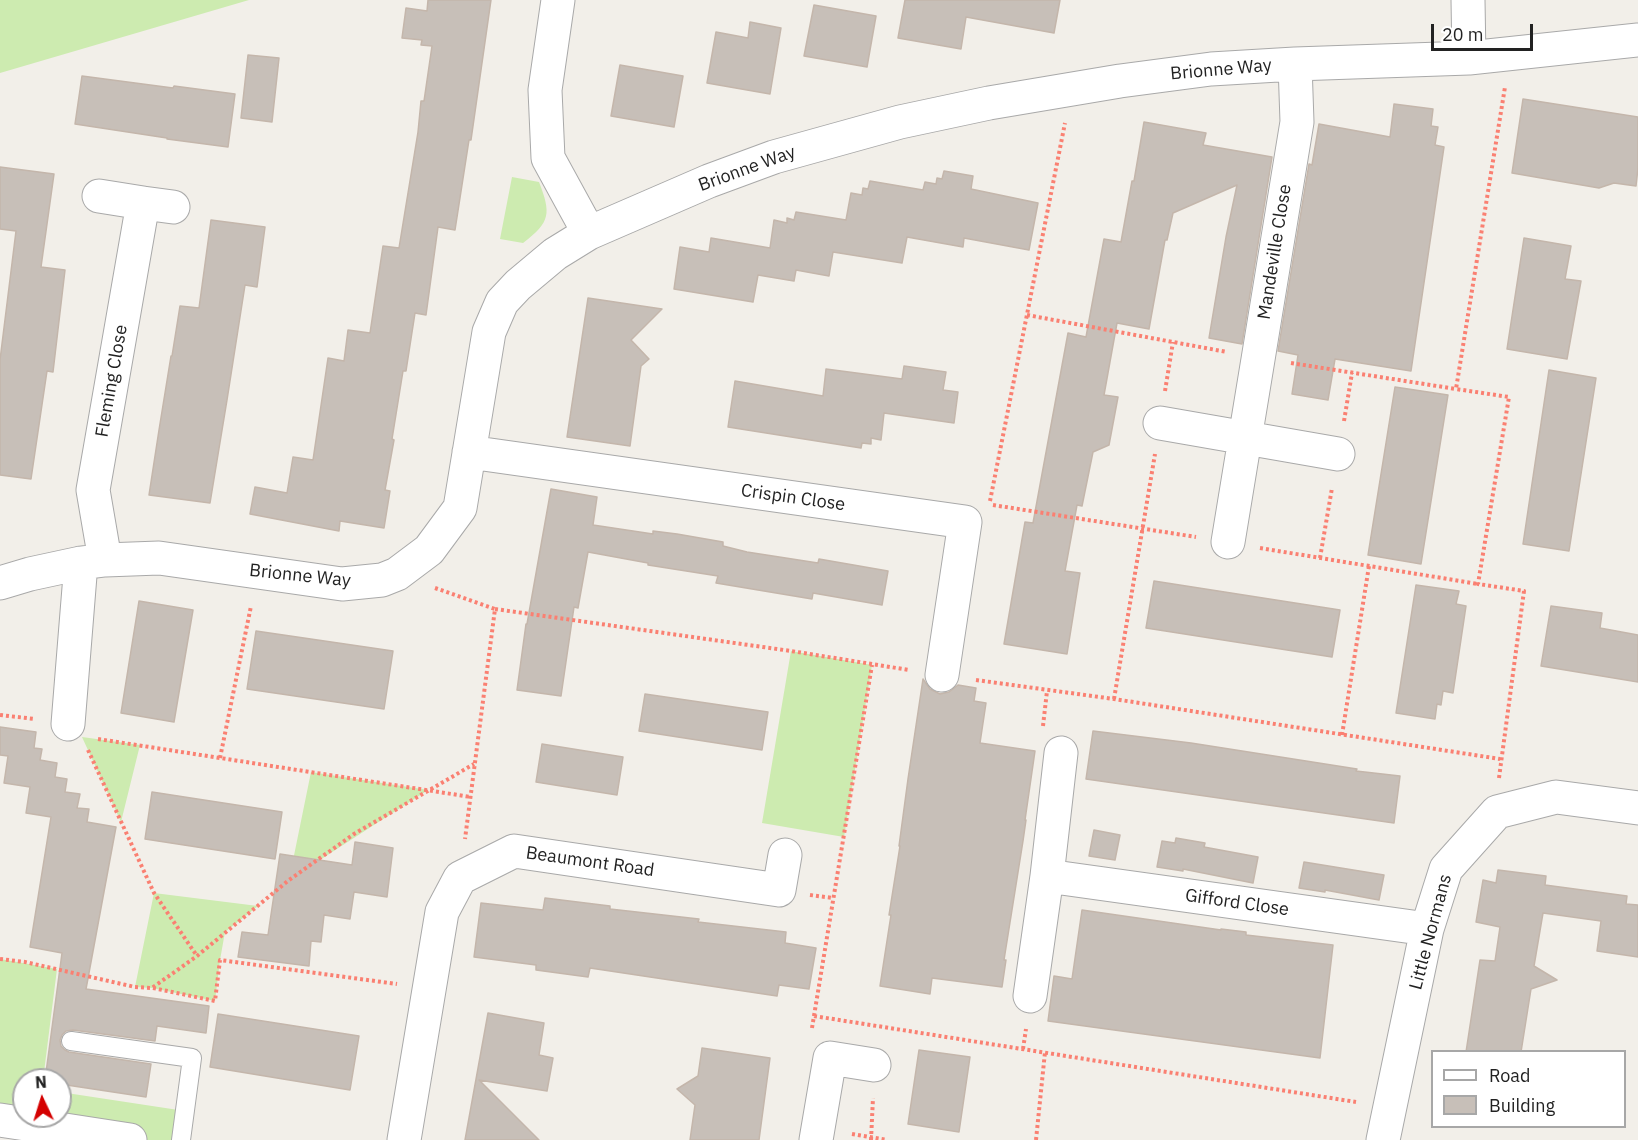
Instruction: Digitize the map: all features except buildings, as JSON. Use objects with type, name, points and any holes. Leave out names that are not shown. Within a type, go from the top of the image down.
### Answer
[{"type":"street","points":[[558,0],[545,90],[548,158],[589,233]]},
{"type":"street","points":[[1468,0],[1469,58]]},
{"type":"street","name":"Brionne Way","points":[[0,583],[30,574],[93,561],[159,558],[342,584],[382,580],[397,574],[429,550],[460,508],[489,332],[502,302],[518,285],[555,254],[589,233],[709,181],[774,157],[900,122],[988,103],[1120,81],[1211,69],[1469,58],[1638,40]]},
{"type":"street","name":"Mandeville Close","points":[[1228,542],[1297,122],[1295,64]]},
{"type":"street","name":"Fleming Close","points":[[93,561],[93,490],[158,205],[99,196]]},
{"type":"street","points":[[1160,423],[1338,454]]},
{"type":"street","name":"Crispin Close","points":[[469,452],[965,522],[942,675]]},
{"type":"street","points":[[75,730],[93,561]]},
{"type":"street","points":[[1030,996],[1061,753]]},
{"type":"street","points":[[1497,812],[1556,797],[1638,808]]},
{"type":"street","name":"Little Normans","points":[[1383,1140],[1427,929],[1446,869],[1497,812]]},
{"type":"street","name":"Beaumont Road","points":[[460,878],[514,851],[779,890],[785,855]]},
{"type":"street","name":"Gifford Close","points":[[1047,876],[1427,929]]},
{"type":"street","points":[[404,1140],[442,912],[460,878]]},
{"type":"street","points":[[816,1140],[830,1058],[874,1065]]},
{"type":"street","points":[[0,1120],[130,1140]]},
{"type":"lane","points":[[71,1041],[192,1058],[182,1140]]},
{"type":"path","points":[[1456,389],[1510,54]]},
{"type":"path","points":[[990,505],[1071,88]]},
{"type":"path","points":[[1027,315],[1258,357],[1509,397],[1478,584],[1524,591],[1500,759],[1497,812]]},
{"type":"path","points":[[1114,699],[1142,529]]},
{"type":"path","points":[[1342,735],[1369,566]]},
{"type":"path","points":[[220,758],[258,572]]},
{"type":"path","points":[[397,574],[495,609],[1114,699],[1500,759]]},
{"type":"path","points":[[460,878],[495,609]]},
{"type":"path","points":[[830,1058],[812,1035],[814,1016],[872,665]]},
{"type":"path","points":[[75,730],[220,758],[471,797]]},
{"type":"path","points":[[75,730],[154,893],[197,956]]},
{"type":"path","points":[[152,988],[197,956],[289,880],[354,834],[474,764]]},
{"type":"path","points":[[0,959],[25,962],[135,987],[152,988],[215,1001],[220,960],[429,988]]},
{"type":"path","points":[[814,1016],[1390,1107]]},
{"type":"path","points":[[1036,1140],[1045,1052]]},
{"type":"path","points":[[871,1140],[874,1065]]},
{"type":"green space","points":[[0,0],[249,0],[0,73]]},
{"type":"green space","points":[[512,177],[539,182],[546,202],[544,223],[523,243],[500,239]]},
{"type":"green space","points":[[791,651],[872,665],[844,837],[762,823]]},
{"type":"green space","points":[[82,737],[140,745],[121,822]]},
{"type":"green space","points":[[311,772],[428,790],[289,880]]},
{"type":"green space","points":[[154,893],[258,906],[225,932],[215,1001],[152,988],[135,987]]},
{"type":"green space","points":[[0,959],[57,969],[45,1068],[12,1068],[12,1122],[0,1120]]},
{"type":"green space","points":[[72,1094],[185,1111],[181,1140],[130,1140],[52,1128],[72,1128]]}]
